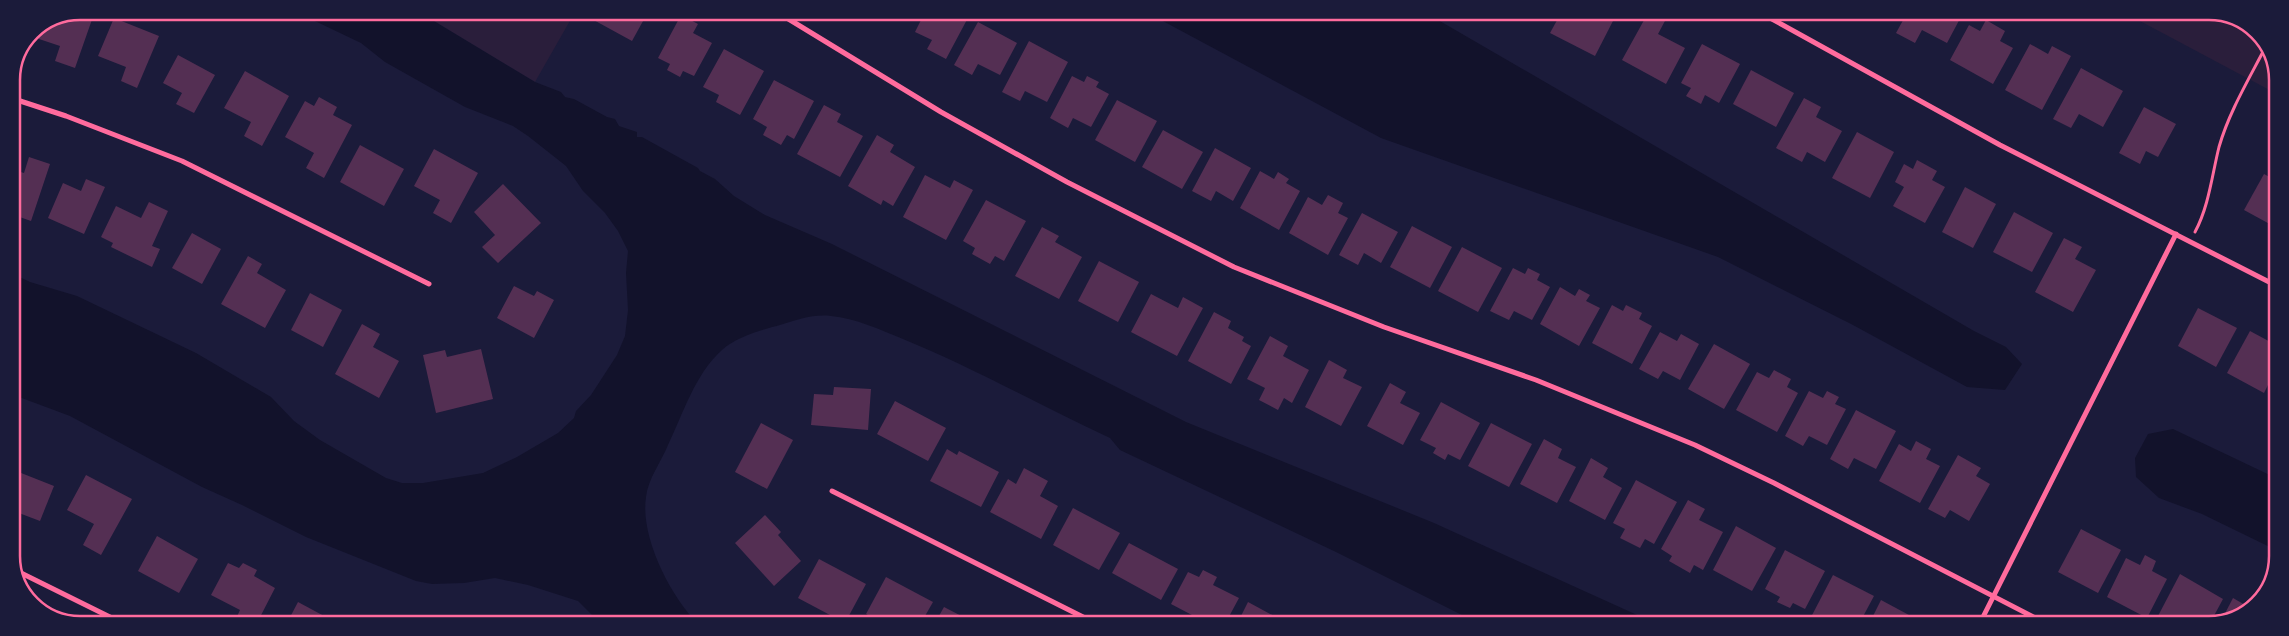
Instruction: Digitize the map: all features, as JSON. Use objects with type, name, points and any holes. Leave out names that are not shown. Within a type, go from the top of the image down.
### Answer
[{"type":"street","points":[[789,20],[941,112],[1067,182],[1234,267],[1384,327],[1536,380],[1694,445],[1774,483],[2032,616]]},
{"type":"street","points":[[1773,20],[1922,104],[2269,282]]},
{"type":"street","points":[[20,101],[66,116],[182,161],[429,284]]},
{"type":"street","points":[[1982,616],[2176,234]]},
{"type":"street","points":[[832,490],[1081,616]]},
{"type":"street","points":[[22,574],[110,616]]},
{"type":"path","points":[[2198,227],[2211,186],[2220,146],[2237,104],[2262,53]]},
{"type":"shaded area","points":[[313,20],[432,20],[535,82],[561,92],[565,97],[574,99],[607,117],[615,119],[619,126],[637,132],[637,137],[642,137],[698,168],[715,179],[734,196],[765,215],[832,244],[1186,422],[1434,523],[1639,616],[1464,616],[1336,552],[1120,450],[1110,438],[956,362],[877,328],[840,317],[818,316],[799,319],[749,334],[734,341],[722,350],[697,382],[652,477],[647,490],[645,513],[652,547],[659,564],[667,581],[691,616],[593,616],[578,601],[528,585],[495,578],[464,583],[432,584],[416,581],[306,537],[202,487],[70,416],[20,397],[20,277],[77,296],[196,353],[271,397],[294,421],[320,440],[386,478],[402,483],[423,483],[483,473],[517,457],[558,433],[574,418],[576,411],[591,395],[617,355],[625,336],[628,310],[626,273],[628,251],[618,231],[605,213],[583,191],[566,166],[528,136],[513,126],[465,107],[385,62],[361,43]]},
{"type":"shaded area","points":[[432,20],[570,20],[535,82]]},
{"type":"shaded area","points":[[1161,20],[1438,20],[1974,331],[2006,347],[2022,364],[2005,390],[1967,387],[1853,325],[1718,257],[1381,138]]},
{"type":"shaded area","points":[[2138,20],[2209,20],[2225,22],[2243,30],[2261,50],[2267,64],[2269,90]]},
{"type":"shaded area","points":[[2173,429],[2269,475],[2269,547],[2202,514],[2159,498],[2136,477],[2135,458],[2148,434]]},
{"type":"building","points":[[92,20],[75,68],[55,61],[60,46],[36,38],[46,30],[68,21]]},
{"type":"building","points":[[113,20],[119,20],[159,36],[137,88],[121,81],[126,67],[98,56]]},
{"type":"building","points":[[594,20],[644,20],[632,41]]},
{"type":"building","points":[[678,20],[690,20],[698,24],[693,33],[712,43],[694,76],[683,71],[680,77],[667,70],[670,64],[658,58]]},
{"type":"building","points":[[921,20],[967,20],[946,59],[927,49],[932,40],[915,32]]},
{"type":"building","points":[[1557,20],[1613,20],[1595,56],[1550,33]]},
{"type":"building","points":[[1644,20],[1665,20],[1658,34],[1685,48],[1666,84],[1622,60]]},
{"type":"building","points":[[1903,20],[1959,20],[1947,43],[1922,30],[1915,43],[1896,33]]},
{"type":"building","points":[[1986,20],[2005,31],[2000,41],[2013,48],[1993,84],[1950,60],[1969,25],[1980,31]]},
{"type":"building","points":[[978,22],[1017,43],[1000,75],[978,64],[972,75],[954,65]]},
{"type":"building","points":[[1029,41],[1068,62],[1047,102],[1025,91],[1020,101],[1002,92]]},
{"type":"building","points":[[1702,44],[1740,64],[1719,103],[1705,95],[1701,104],[1686,96],[1691,88],[1681,83]]},
{"type":"building","points":[[2030,44],[2048,54],[2052,46],[2071,56],[2042,110],[2005,90]]},
{"type":"building","points":[[724,49],[764,71],[740,115],[716,102],[719,95],[703,87]]},
{"type":"building","points":[[178,55],[215,75],[194,113],[176,104],[182,93],[163,83]]},
{"type":"building","points":[[2081,68],[2123,91],[2103,127],[2079,114],[2071,128],[2053,119]]},
{"type":"building","points":[[1751,70],[1794,93],[1776,127],[1733,104]]},
{"type":"building","points":[[245,71],[289,96],[262,146],[244,136],[251,122],[224,108]]},
{"type":"building","points":[[1072,76],[1084,82],[1087,76],[1099,82],[1096,87],[1109,94],[1091,127],[1073,118],[1068,128],[1050,118]]},
{"type":"building","points":[[774,80],[814,101],[794,139],[787,135],[781,145],[763,135],[767,127],[753,119]]},
{"type":"building","points":[[319,97],[337,107],[333,115],[352,125],[324,178],[306,168],[314,153],[285,137],[305,101],[314,106]]},
{"type":"building","points":[[1804,98],[1821,107],[1816,117],[1842,131],[1825,162],[1807,152],[1802,162],[1776,148]]},
{"type":"building","points":[[1117,100],[1157,121],[1135,162],[1095,140]]},
{"type":"building","points":[[824,105],[841,114],[837,122],[863,136],[840,177],[797,154]]},
{"type":"building","points":[[2144,107],[2176,124],[2158,157],[2146,151],[2140,164],[2119,153]]},
{"type":"building","points":[[1163,130],[1203,152],[1182,189],[1142,167]]},
{"type":"building","points":[[1857,132],[1894,152],[1870,198],[1832,178]]},
{"type":"building","points":[[877,135],[894,145],[890,152],[915,167],[893,206],[883,200],[881,205],[848,186]]},
{"type":"building","points":[[360,145],[404,169],[384,206],[340,182]]},
{"type":"building","points":[[1215,148],[1251,168],[1233,201],[1216,191],[1211,201],[1192,191]]},
{"type":"building","points":[[434,149],[478,173],[451,223],[433,213],[440,200],[414,186]]},
{"type":"building","points":[[29,157],[50,164],[31,221],[20,217],[20,172],[24,173]]},
{"type":"building","points":[[1917,160],[1937,171],[1932,180],[1945,187],[1925,223],[1893,206],[1904,187],[1895,182],[1904,164],[1913,169]]},
{"type":"building","points":[[1260,171],[1274,179],[1278,172],[1289,179],[1286,183],[1300,191],[1279,230],[1240,208]]},
{"type":"building","points":[[2264,174],[2269,177],[2269,224],[2244,210]]},
{"type":"building","points":[[925,175],[950,188],[954,180],[973,190],[946,240],[903,217]]},
{"type":"building","points":[[86,179],[105,187],[84,234],[48,218],[63,183],[81,191]]},
{"type":"building","points":[[503,184],[541,223],[498,263],[482,247],[495,235],[474,212]]},
{"type":"building","points":[[1965,187],[1996,204],[1973,248],[1942,232]]},
{"type":"building","points":[[1328,195],[1343,203],[1338,213],[1348,218],[1328,255],[1289,233],[1308,197],[1322,205]]},
{"type":"building","points":[[986,200],[1026,221],[1004,261],[995,256],[990,264],[972,254],[975,248],[963,241]]},
{"type":"building","points":[[149,202],[168,211],[152,246],[160,249],[152,267],[111,247],[113,243],[101,237],[116,206],[141,218]]},
{"type":"building","points":[[2014,212],[2053,233],[2032,272],[1993,252]]},
{"type":"building","points":[[1362,213],[1398,232],[1381,263],[1364,253],[1358,265],[1339,255]]},
{"type":"building","points":[[1412,226],[1452,247],[1430,288],[1390,267]]},
{"type":"building","points":[[1042,227],[1059,236],[1055,242],[1082,257],[1059,299],[1015,276]]},
{"type":"building","points":[[192,233],[221,249],[202,284],[172,268]]},
{"type":"building","points":[[2064,238],[2082,247],[2075,259],[2096,270],[2073,312],[2035,292]]},
{"type":"building","points":[[1462,247],[1502,268],[1478,312],[1438,291]]},
{"type":"building","points":[[248,256],[262,264],[257,273],[286,290],[265,328],[221,304]]},
{"type":"building","points":[[1099,261],[1139,282],[1118,322],[1078,301]]},
{"type":"building","points":[[1513,268],[1525,274],[1528,268],[1540,274],[1537,280],[1550,287],[1532,320],[1514,311],[1509,320],[1490,311]]},
{"type":"building","points":[[514,286],[534,296],[537,291],[554,300],[534,338],[497,318]]},
{"type":"building","points":[[1560,287],[1575,296],[1579,289],[1590,295],[1586,301],[1600,308],[1579,346],[1540,324]]},
{"type":"building","points":[[310,293],[342,310],[323,347],[291,330]]},
{"type":"building","points":[[1151,294],[1178,308],[1183,297],[1203,308],[1177,356],[1131,332]]},
{"type":"building","points":[[1612,305],[1623,311],[1626,305],[1642,313],[1639,319],[1652,326],[1632,364],[1592,343]]},
{"type":"building","points":[[2198,308],[2237,328],[2216,367],[2178,346]]},
{"type":"building","points":[[1214,312],[1231,321],[1228,328],[1244,337],[1242,341],[1251,346],[1231,384],[1188,361]]},
{"type":"building","points":[[362,324],[380,334],[373,347],[399,361],[379,398],[335,374]]},
{"type":"building","points":[[2250,331],[2269,341],[2269,383],[2264,393],[2227,373]]},
{"type":"building","points":[[1660,332],[1677,341],[1681,334],[1699,344],[1680,380],[1663,371],[1658,379],[1639,369]]},
{"type":"building","points":[[1270,336],[1288,346],[1283,356],[1309,370],[1292,403],[1284,398],[1278,410],[1259,400],[1265,388],[1247,379]]},
{"type":"building","points":[[1714,344],[1750,364],[1724,409],[1688,389]]},
{"type":"building","points":[[481,349],[493,399],[436,413],[423,355],[445,350],[447,357]]},
{"type":"building","points":[[1329,360],[1347,370],[1343,378],[1362,387],[1341,426],[1305,407]]},
{"type":"building","points":[[1774,370],[1791,379],[1787,387],[1798,393],[1777,432],[1736,410],[1757,372],[1769,378]]},
{"type":"building","points":[[1390,383],[1406,392],[1400,403],[1420,413],[1403,445],[1367,426]]},
{"type":"building","points":[[834,387],[871,389],[868,430],[811,425],[814,394],[833,395]]},
{"type":"building","points":[[1809,391],[1823,398],[1827,391],[1839,397],[1835,404],[1846,409],[1827,445],[1809,436],[1803,446],[1785,436]]},
{"type":"building","points":[[895,401],[946,428],[928,461],[877,434]]},
{"type":"building","points":[[1441,402],[1480,423],[1460,460],[1448,454],[1445,460],[1433,453],[1436,448],[1420,440]]},
{"type":"building","points":[[1856,410],[1896,431],[1876,469],[1854,458],[1848,469],[1830,459]]},
{"type":"building","points":[[761,423],[793,440],[767,489],[735,472]]},
{"type":"building","points":[[1491,423],[1532,444],[1509,487],[1468,466]]},
{"type":"building","points":[[1544,439],[1562,449],[1558,458],[1576,467],[1557,503],[1520,484]]},
{"type":"building","points":[[1916,441],[1931,449],[1926,459],[1940,466],[1920,503],[1879,481],[1899,444],[1911,451]]},
{"type":"building","points":[[947,449],[957,455],[959,451],[999,472],[981,507],[930,481]]},
{"type":"building","points":[[1958,455],[1981,468],[1976,476],[1990,484],[1969,521],[1950,510],[1945,518],[1928,509]]},
{"type":"building","points":[[1591,458],[1608,468],[1603,477],[1622,488],[1605,520],[1569,501]]},
{"type":"building","points":[[1024,468],[1048,481],[1040,496],[1058,506],[1041,539],[990,512],[1008,479],[1016,484]]},
{"type":"building","points":[[20,473],[54,486],[40,521],[20,513]]},
{"type":"building","points":[[86,475],[132,499],[101,555],[83,545],[94,524],[67,510]]},
{"type":"building","points":[[1636,480],[1677,502],[1654,544],[1645,539],[1640,548],[1620,538],[1625,529],[1613,523]]},
{"type":"building","points":[[1688,500],[1705,509],[1699,520],[1723,532],[1703,570],[1694,565],[1690,573],[1669,561],[1672,556],[1661,549]]},
{"type":"building","points":[[1073,508],[1120,533],[1099,570],[1053,545]]},
{"type":"building","points":[[765,515],[781,532],[778,535],[801,561],[774,586],[735,543]]},
{"type":"building","points":[[1736,526],[1776,548],[1752,591],[1713,570]]},
{"type":"building","points":[[2081,529],[2121,550],[2098,593],[2058,572]]},
{"type":"building","points":[[157,536],[198,559],[179,593],[138,571]]},
{"type":"building","points":[[1129,543],[1178,569],[1161,600],[1112,573]]},
{"type":"building","points":[[1785,550],[1825,571],[1805,609],[1793,603],[1790,608],[1777,602],[1780,597],[1765,589]]},
{"type":"building","points":[[2145,555],[2156,561],[2152,571],[2167,579],[2148,616],[2143,616],[2107,597],[2126,558],[2140,565]]},
{"type":"building","points":[[819,559],[866,584],[849,616],[832,616],[798,598]]},
{"type":"building","points":[[228,563],[239,568],[243,563],[257,570],[254,576],[275,588],[261,616],[237,616],[240,610],[211,595]]},
{"type":"building","points":[[1203,570],[1217,577],[1213,585],[1239,598],[1229,616],[1194,616],[1171,604],[1188,572],[1199,577]]},
{"type":"building","points":[[2180,574],[2223,599],[2214,616],[2158,616]]},
{"type":"building","points":[[1833,575],[1874,596],[1863,616],[1812,616]]},
{"type":"building","points":[[886,577],[933,602],[925,616],[870,616],[866,614]]},
{"type":"building","points":[[2233,598],[2245,605],[2236,610],[2225,614]]},
{"type":"building","points":[[1881,600],[1911,616],[1873,616]]},
{"type":"building","points":[[298,602],[324,616],[291,616]]},
{"type":"building","points":[[1248,602],[1274,616],[1241,616]]},
{"type":"building","points":[[944,607],[961,616],[939,616]]}]
